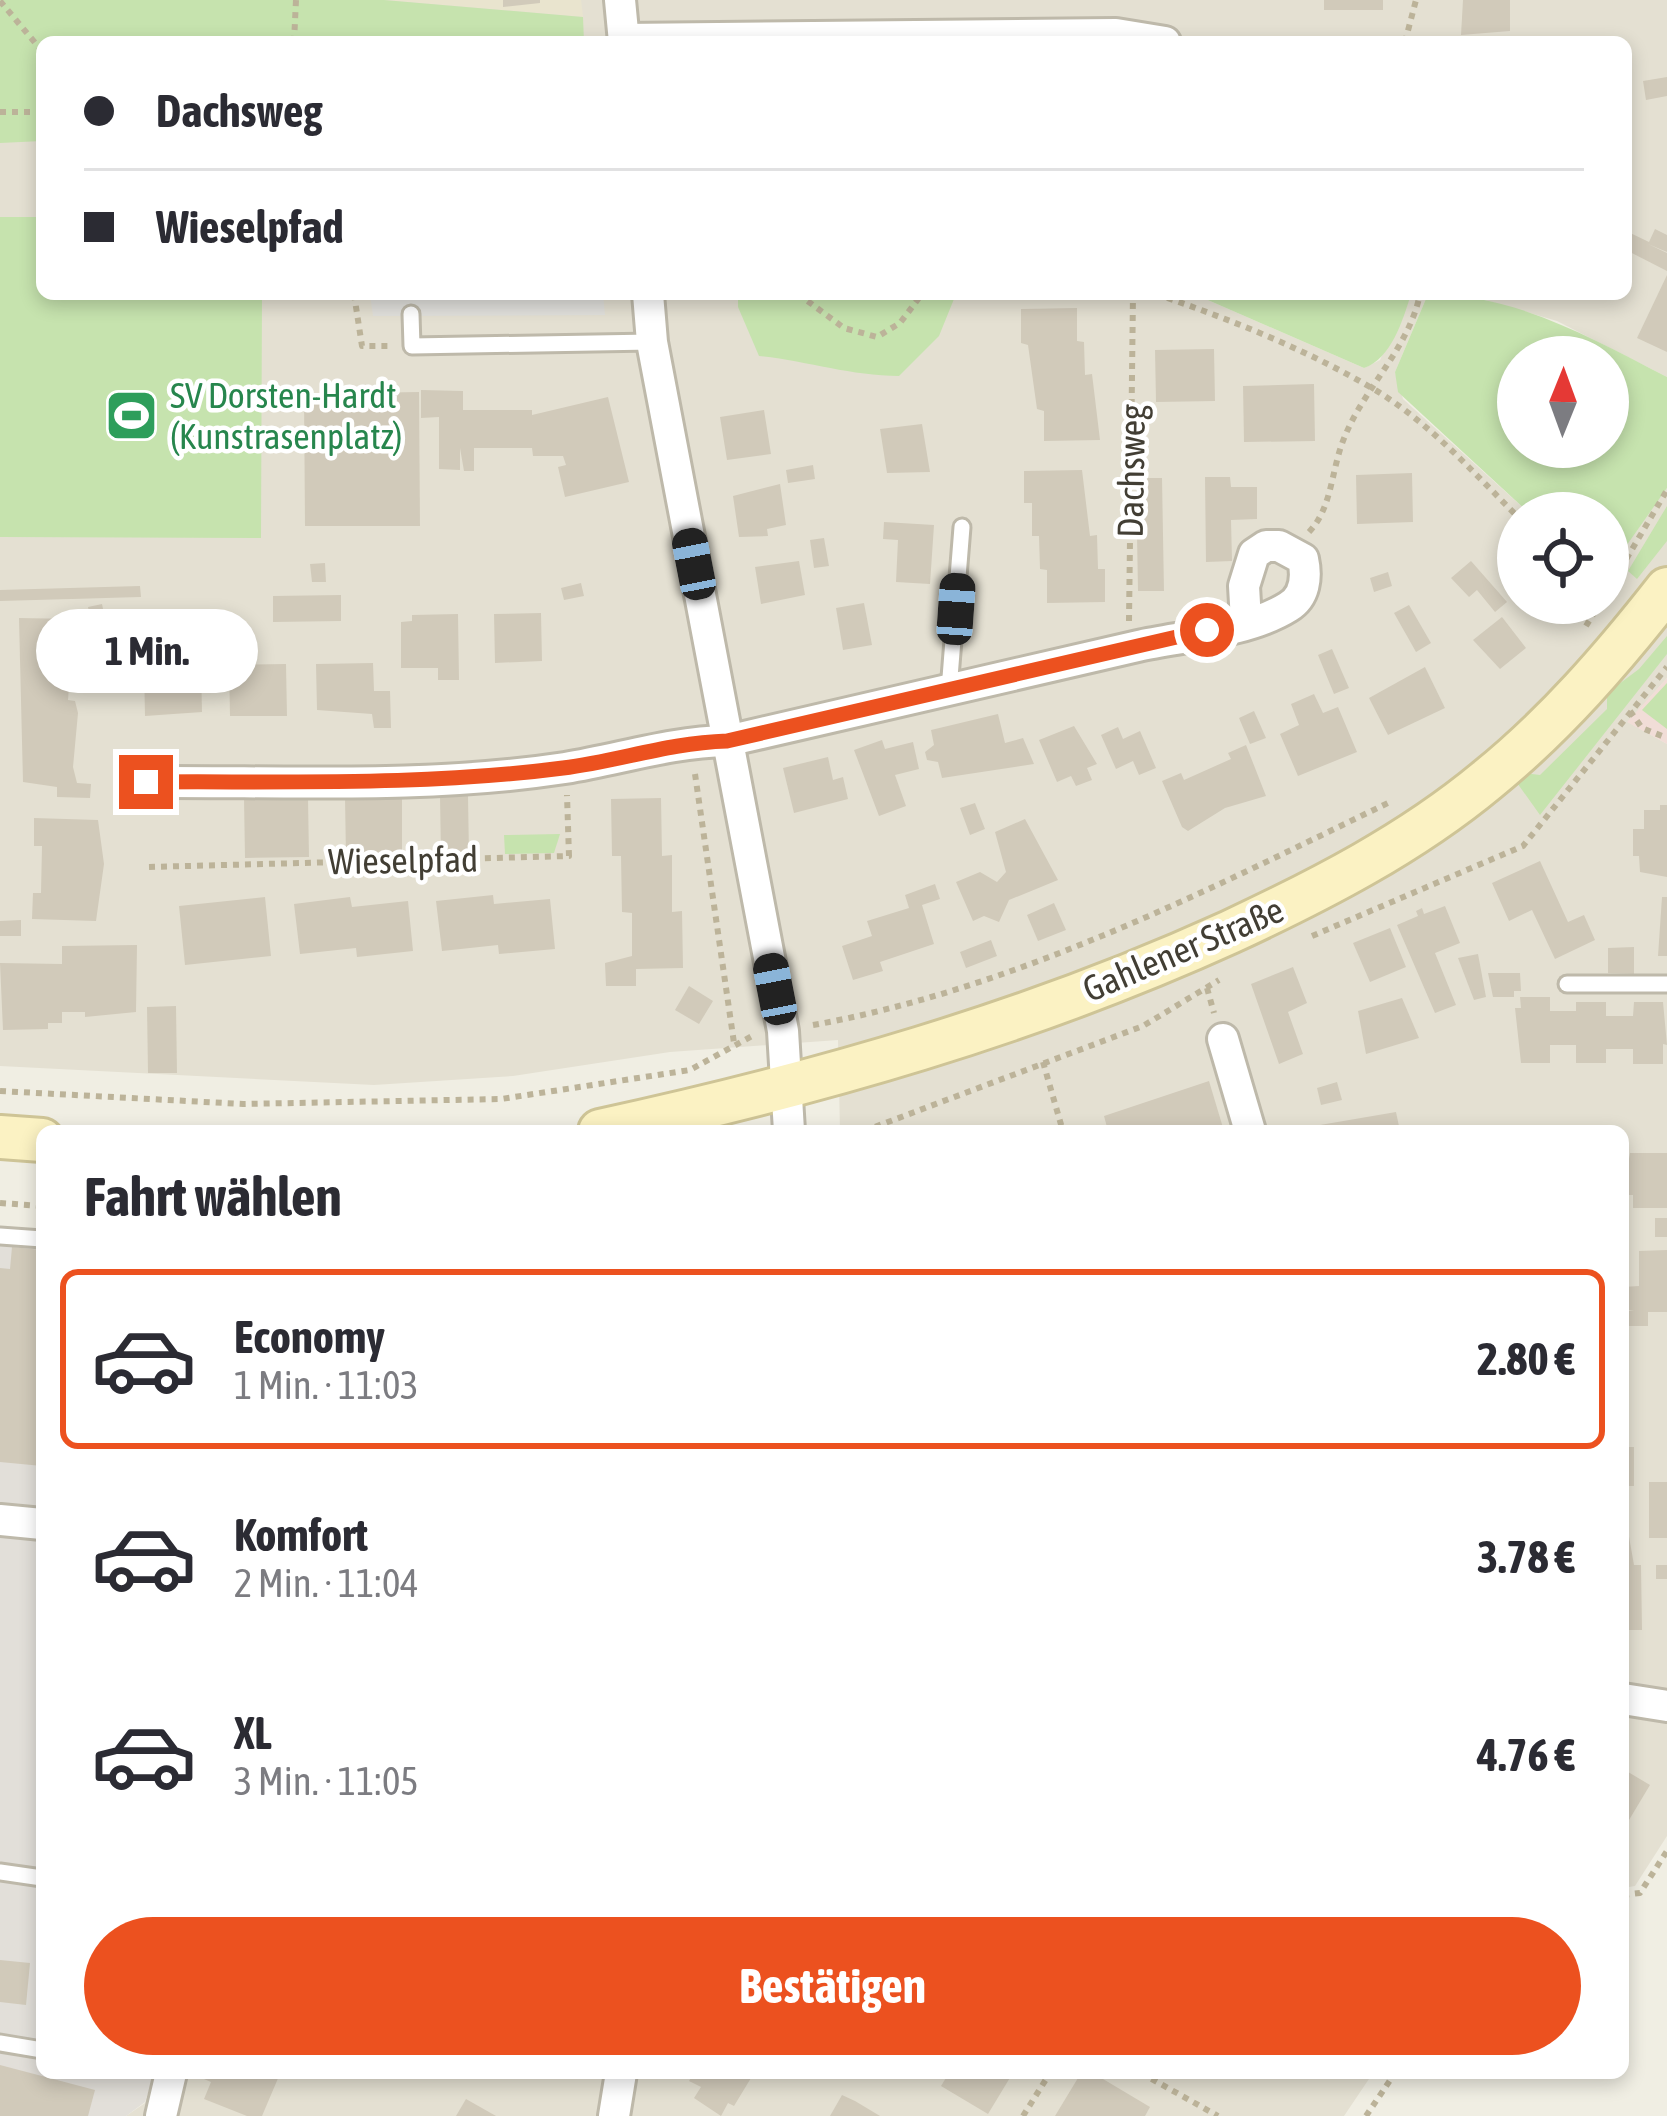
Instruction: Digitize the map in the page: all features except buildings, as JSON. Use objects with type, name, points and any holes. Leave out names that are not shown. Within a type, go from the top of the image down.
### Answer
[{"type":"main road","name":"Gahlener Straße","points":[[653,1125],[789,1110],[1146,970],[1318,891],[1487,780],[1608,665],[1667,589]]},
{"type":"main road","points":[[0,1137],[36,1140]]},
{"type":"street","points":[[620,0],[624,36]]},
{"type":"street","points":[[975,36],[1128,36]]},
{"type":"street","points":[[648,300],[652,342],[783,1031],[789,1110]]},
{"type":"street","points":[[146,782],[411,781],[566,768],[673,742],[727,741],[1246,621],[1292,605],[1303,592],[1303,559],[1292,550],[1266,546],[1254,554],[1244,586],[1246,621]]},
{"type":"street","points":[[1223,1039],[1248,1125]]},
{"type":"street","points":[[0,1520],[36,1523]]},
{"type":"street","points":[[1629,1700],[1667,1706]]},
{"type":"street","points":[[161,2116],[168,2079]]},
{"type":"street","points":[[621,2079],[623,2113]]},
{"type":"lane","points":[[411,314],[412,346],[652,342]]},
{"type":"lane","points":[[950,690],[962,527]]},
{"type":"lane","points":[[1567,984],[1667,984]]},
{"type":"lane","points":[[0,1236],[36,1239]]},
{"type":"lane","points":[[0,1872],[36,1877]]},
{"type":"lane","points":[[0,2042],[36,2049]]},
{"type":"path","points":[[294,36],[296,0]]},
{"type":"path","points":[[1407,36],[1416,0]]},
{"type":"path","points":[[0,1],[36,44]]},
{"type":"path","points":[[0,112],[36,112]]},
{"type":"path","points":[[355,300],[362,346],[412,346]]},
{"type":"path","points":[[806,300],[844,328],[877,337],[900,323],[917,300]]},
{"type":"path","name":"Dachsweg","points":[[1129,649],[1133,300]]},
{"type":"path","points":[[1173,300],[1233,321],[1373,388],[1451,451],[1497,496]]},
{"type":"path","points":[[1292,550],[1325,515],[1330,474],[1347,429],[1404,337],[1418,300]]},
{"type":"path","points":[[1629,550],[1667,490]]},
{"type":"path","points":[[1582,636],[1589,624]]},
{"type":"path","points":[[1630,711],[1642,728],[1667,738]]},
{"type":"path","points":[[727,741],[694,775],[734,1043]]},
{"type":"path","name":"Wieselpfad","points":[[149,867],[569,856],[566,768]]},
{"type":"path","points":[[0,1091],[244,1104],[501,1099],[690,1070],[734,1043],[983,982],[1195,894],[1406,794]]},
{"type":"path","points":[[1043,1062],[1061,1125]]},
{"type":"path","points":[[0,1203],[36,1206]]},
{"type":"path","points":[[1629,1894],[1640,1893],[1667,1851]]},
{"type":"path","points":[[1023,2116],[1046,2079]]},
{"type":"path","points":[[1152,2079],[1218,2116]]},
{"type":"path","points":[[1366,2116],[1391,2079]]},
{"type":"shaded area","points":[[0,0],[1667,0],[1667,377],[1629,358],[1629,336],[1586,336],[1557,321],[1485,300],[1632,300],[1632,36],[36,36],[36,300],[1208,300],[1364,368],[1380,360],[1408,300],[1425,300],[1395,372],[1403,399],[1506,492],[1497,492],[1497,624],[1629,624],[1629,539],[1667,488],[1667,678],[1628,722],[1667,744],[1667,1836],[1635,1886],[1629,1887],[1629,1125],[840,1125],[838,1040],[670,1052],[513,1076],[374,1085],[0,1066]]},
{"type":"shaded area","points":[[384,0],[581,0],[583,17]]},
{"type":"shaded area","points":[[371,300],[604,300],[605,315],[373,316]]},
{"type":"shaded area","points":[[1667,678],[1667,744],[1627,722]]},
{"type":"shaded area","points":[[0,1227],[36,1229],[36,2079],[153,2079],[145,2102],[126,2116],[0,2116]]},
{"type":"shaded area","points":[[153,2079],[1369,2079],[1344,2116],[126,2116],[145,2103]]},
{"type":"green space","points":[[0,0],[384,0],[583,17],[584,36],[36,36],[36,141],[0,143]]},
{"type":"green space","name":"SV Dorsten-Hardt (Kunstrasenplatz)","points":[[0,217],[36,217],[36,300],[262,300],[261,538],[0,537]]},
{"type":"green space","points":[[738,300],[954,300],[939,336],[899,376],[759,356]]},
{"type":"green space","points":[[1208,300],[1409,300],[1389,347],[1364,368]]},
{"type":"green space","points":[[1425,300],[1491,301],[1584,336],[1497,336],[1497,468],[1629,468],[1629,358],[1667,377],[1667,488],[1629,542],[1629,492],[1506,492],[1398,392],[1395,372]]},
{"type":"green space","points":[[1667,506],[1667,541],[1637,579],[1629,569]]},
{"type":"green space","points":[[1667,636],[1667,654],[1540,815],[1515,780],[1524,773],[1540,775],[1607,709],[1607,693],[1639,669]]},
{"type":"green space","points":[[1667,683],[1667,729],[1642,710]]},
{"type":"green space","points":[[560,834],[554,853],[505,854],[504,835]]},
{"type":"place","name":"SV Dorsten-Hardt (Kunstrasenplatz)","points":[[131,416]]},
{"type":"route","points":[[146,782],[411,781],[566,768],[673,742],[727,741],[1207,630]]}]
